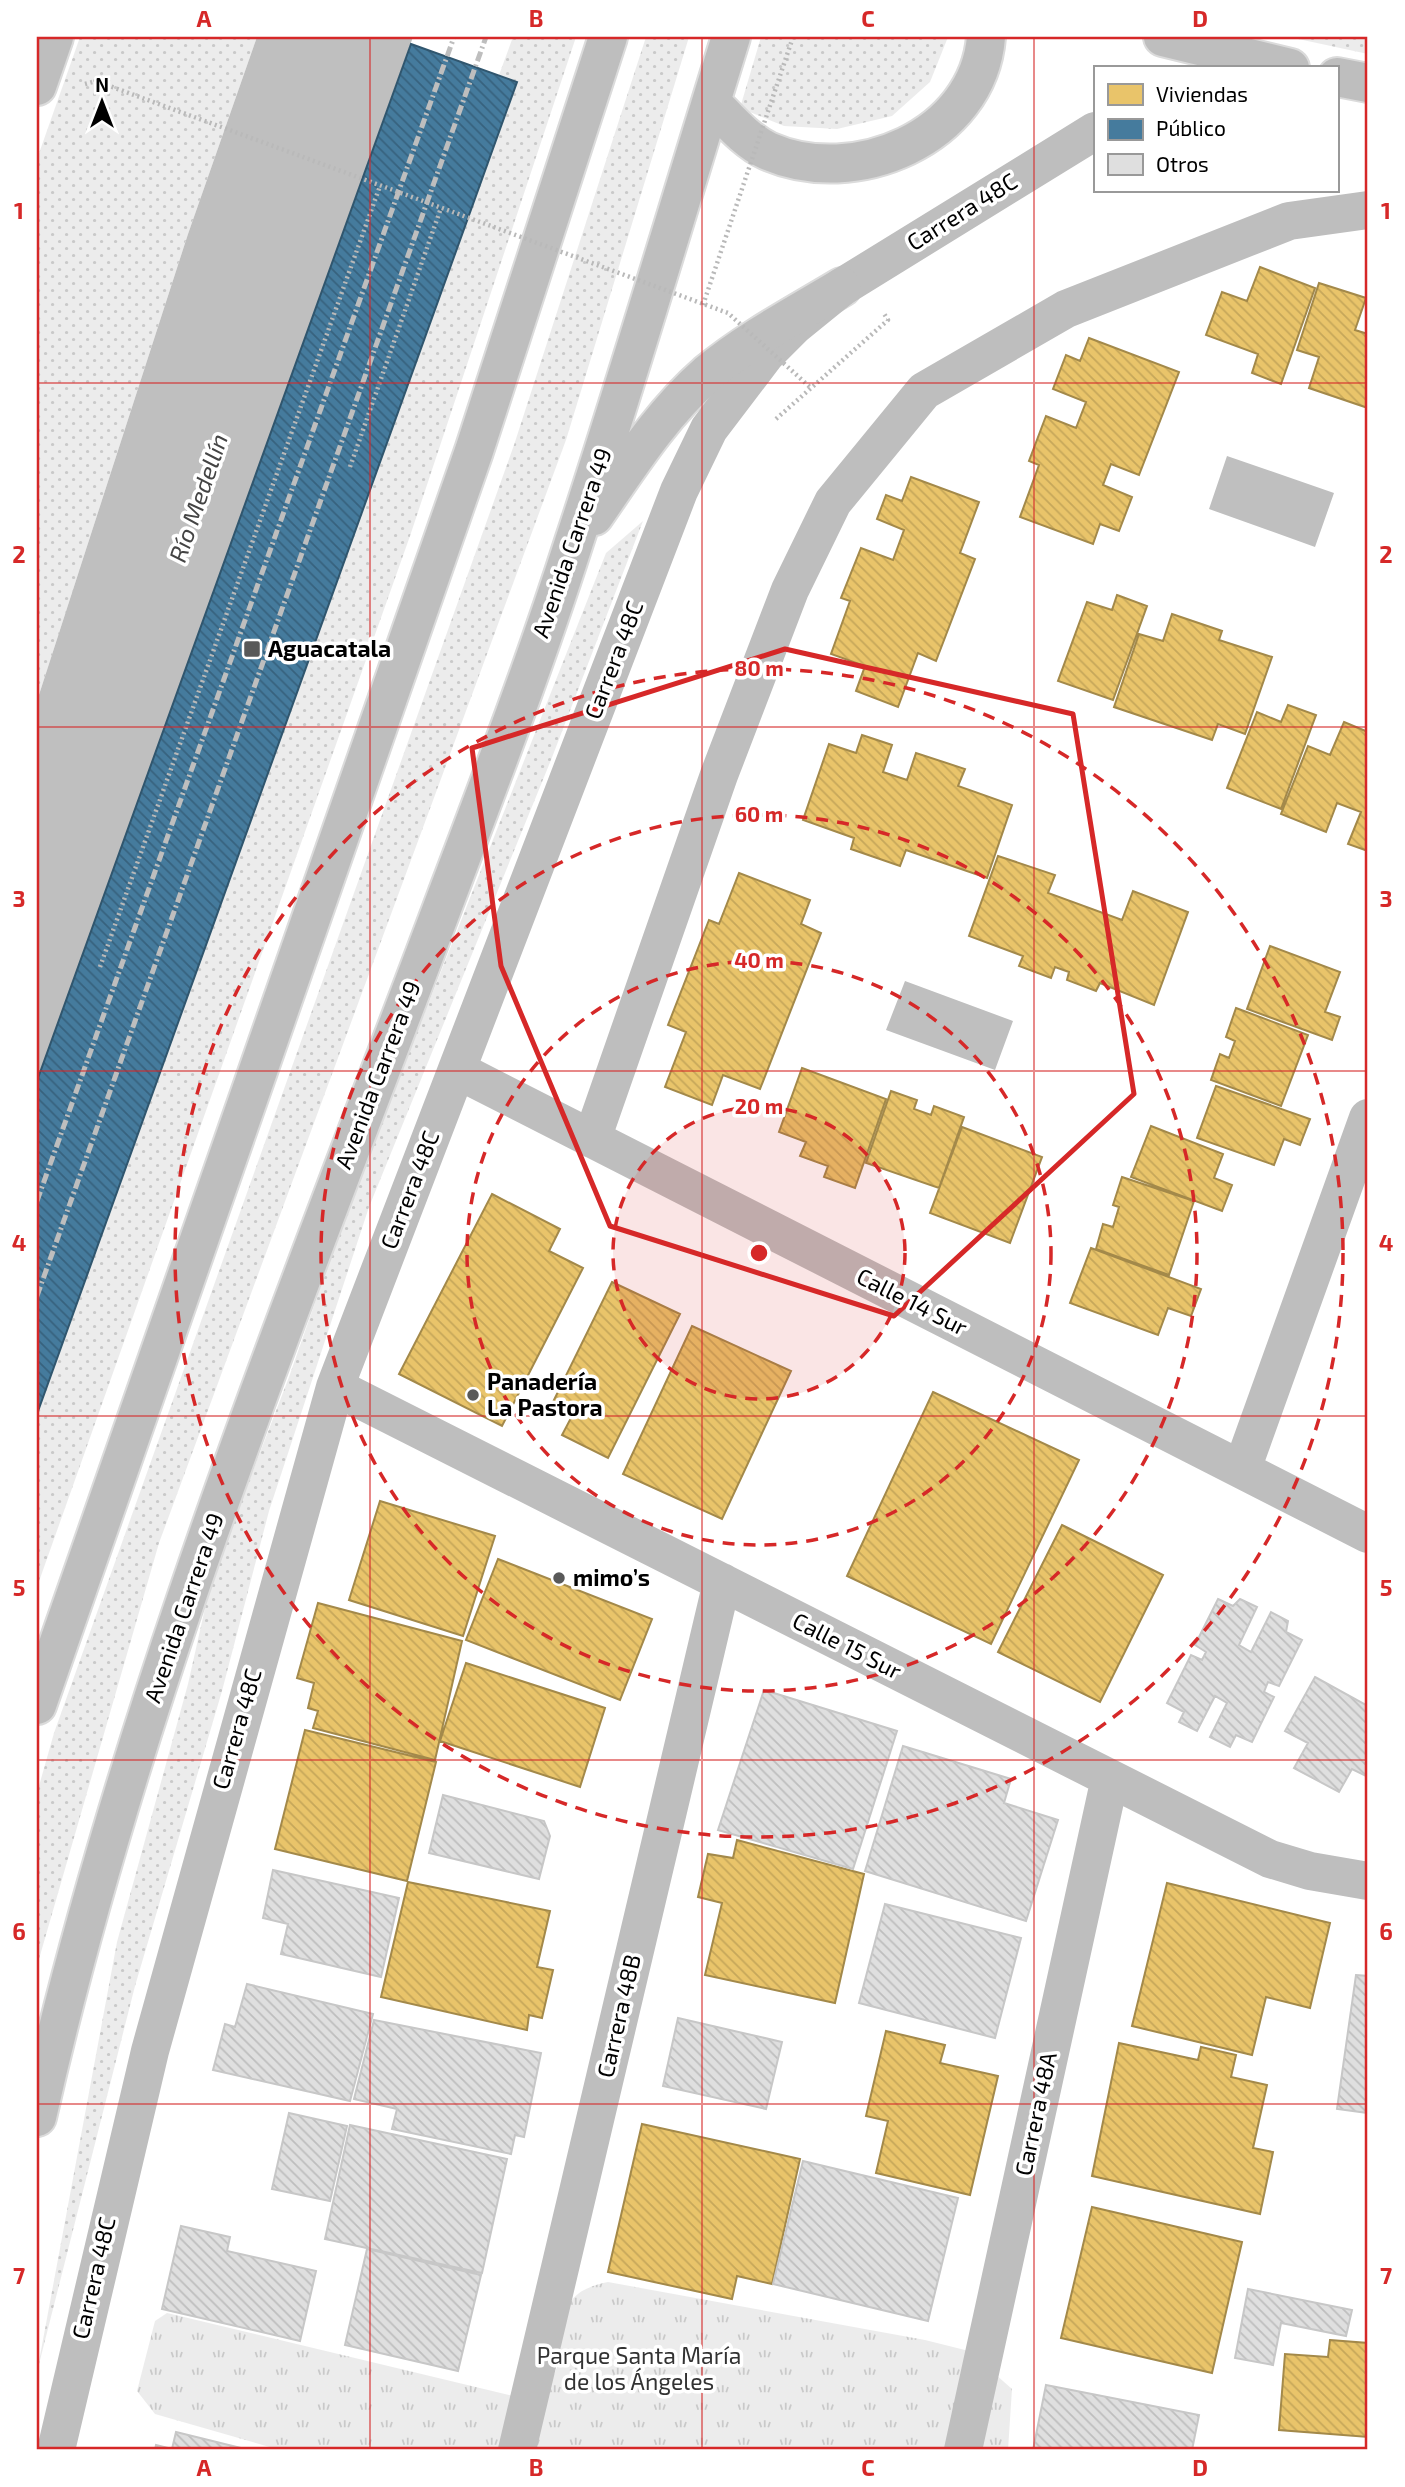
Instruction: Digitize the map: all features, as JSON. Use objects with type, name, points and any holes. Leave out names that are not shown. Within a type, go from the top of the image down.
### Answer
[{"type":"main road","points":[[37,86],[54,37]]},
{"type":"main road","points":[[37,1705],[474,452],[608,37]]},
{"type":"main road","name":"Avenida Carrera 49","points":[[37,2118],[92,1893],[212,1524],[307,1259],[448,894],[573,547],[731,37]]},
{"type":"main road","points":[[711,102],[740,131],[766,150],[822,164],[862,162],[893,154],[926,136],[951,113],[974,83],[986,37]]},
{"type":"main road","points":[[1163,37],[1263,66]]},
{"type":"main road","points":[[1338,77],[1368,83]]},
{"type":"main road","name":"Carrera 48C","points":[[56,2450],[150,2051],[335,1387],[679,491],[703,441],[766,354],[794,326],[842,287],[1094,132]]},
{"type":"main road","points":[[592,1139],[719,775],[790,590],[833,502],[924,391],[1066,309],[1289,221],[1368,210]]},
{"type":"main road","points":[[573,547],[649,437],[707,375],[744,347],[842,287]]},
{"type":"main road","name":"Calle 14 Sur","points":[[457,1070],[1368,1534]]},
{"type":"main road","points":[[1242,1469],[1368,1118]]},
{"type":"main road","name":"Calle 15 Sur","points":[[335,1387],[1270,1859],[1310,1871],[1368,1881]]},
{"type":"main road","name":"Carrera 48B","points":[[517,2450],[722,1582]]},
{"type":"main road","name":"Carrera 48A","points":[[963,2450],[1110,1778]]},
{"type":"path","points":[[703,304],[793,37]]},
{"type":"path","points":[[96,81],[728,313],[811,388]]},
{"type":"path","points":[[100,967],[380,186]]},
{"type":"path","points":[[350,467],[441,208]]},
{"type":"path","points":[[767,428],[888,320]]},
{"type":"path","points":[[142,850],[286,447]]},
{"type":"highlighted area","points":[[785,649],[1073,714],[1134,1094],[894,1316],[610,1226],[501,966],[472,748]]},
{"type":"green space","points":[[80,37],[257,37],[188,234],[37,701],[37,159]]},
{"type":"green space","points":[[513,37],[576,37],[410,536],[37,1587],[37,1414],[517,82],[499,75]]},
{"type":"green space","points":[[646,37],[689,37],[566,440],[159,1543],[37,1966],[37,1793],[54,1733],[514,445]]},
{"type":"green space","points":[[761,37],[948,37],[930,82],[892,116],[837,129],[784,126],[740,108]]},
{"type":"green space","points":[[1289,37],[1368,37],[1368,54]]},
{"type":"green space","points":[[643,521],[551,760],[369,1207],[269,1511],[222,1691],[135,1986],[37,2372],[117,1942],[188,1684],[212,1577],[289,1377],[352,1197],[606,553]]},
{"type":"green space","name":"Parque Santa María de los Ángeles","points":[[608,2282],[925,2340],[969,2351],[1012,2389],[1008,2450],[280,2450],[155,2414],[137,2391],[155,2321],[167,2313],[538,2402],[557,2367],[563,2323],[571,2302],[590,2287]]},
{"type":"water","name":"Río Medellín","points":[[257,37],[413,37],[37,1081],[37,701],[188,234]]},
{"type":"water","points":[[1227,456],[1334,493],[1315,547],[1209,509]]},
{"type":"water","points":[[905,981],[1013,1021],[995,1070],[886,1030]]},
{"type":"building: Viviendas","points":[[1260,267],[1315,288],[1281,384],[1252,373],[1258,354],[1206,335],[1222,292],[1247,301]]},
{"type":"building: Viviendas","points":[[1319,283],[1366,298],[1355,330],[1368,334],[1368,408],[1309,388],[1319,357],[1297,350]]},
{"type":"building: Viviendas","points":[[1089,338],[1179,372],[1139,475],[1111,464],[1103,485],[1132,497],[1119,531],[1100,524],[1093,544],[1020,517],[1039,465],[1029,461],[1046,416],[1076,428],[1086,402],[1053,389],[1066,355],[1080,361]]},
{"type":"building: Viviendas","points":[[911,477],[979,502],[960,553],[975,559],[936,661],[918,653],[898,707],[856,691],[865,666],[831,654],[850,601],[841,598],[861,548],[893,560],[904,530],[877,519],[886,495],[902,501]]},
{"type":"building: Viviendas","points":[[1117,595],[1147,606],[1113,700],[1058,681],[1087,602],[1112,610]]},
{"type":"building: Viviendas","points":[[1172,614],[1222,631],[1219,640],[1272,657],[1245,734],[1218,724],[1212,740],[1114,707],[1139,634],[1163,641]]},
{"type":"building: Viviendas","points":[[1288,705],[1316,715],[1281,809],[1227,788],[1257,712],[1281,722]]},
{"type":"building: Viviendas","points":[[1344,722],[1368,732],[1368,851],[1348,844],[1361,812],[1337,803],[1326,832],[1281,814],[1308,746],[1330,755]]},
{"type":"building: Viviendas","points":[[862,735],[892,745],[883,772],[907,780],[916,753],[965,769],[958,786],[1012,805],[987,878],[906,850],[900,866],[851,849],[854,838],[803,820],[829,744],[856,753]]},
{"type":"building: Viviendas","points":[[998,856],[1055,875],[1048,893],[1122,920],[1133,891],[1188,912],[1154,1005],[1100,983],[1096,991],[1067,980],[1069,972],[1055,967],[1051,978],[1019,966],[1023,956],[969,936]]},
{"type":"building: Viviendas","points":[[739,873],[810,900],[801,924],[821,933],[760,1089],[723,1075],[712,1105],[665,1087],[686,1032],[668,1025],[709,920],[719,924]]},
{"type":"building: Viviendas","points":[[1270,946],[1340,972],[1325,1012],[1340,1017],[1332,1040],[1247,1009]]},
{"type":"building: Viviendas","points":[[1236,1008],[1308,1035],[1281,1106],[1211,1080],[1220,1054],[1229,1058],[1235,1041],[1226,1037]]},
{"type":"building: Viviendas","points":[[802,1068],[886,1099],[855,1188],[824,1177],[828,1166],[800,1156],[806,1142],[779,1132]]},
{"type":"building: Viviendas","points":[[1216,1086],[1310,1119],[1300,1145],[1284,1139],[1274,1165],[1197,1138]]},
{"type":"building: Viviendas","points":[[891,1091],[917,1100],[914,1109],[931,1115],[934,1106],[964,1117],[939,1188],[866,1163]]},
{"type":"building: Viviendas","points":[[1151,1126],[1223,1154],[1214,1178],[1232,1185],[1222,1211],[1131,1177]]},
{"type":"building: Viviendas","points":[[962,1127],[1042,1157],[1010,1243],[930,1213]]},
{"type":"building: Viviendas","points":[[1122,1177],[1194,1201],[1169,1275],[1096,1249],[1103,1224],[1113,1227],[1119,1207],[1113,1205]]},
{"type":"building: Viviendas","points":[[492,1194],[560,1229],[549,1251],[583,1268],[502,1426],[399,1374]]},
{"type":"building: Viviendas","points":[[1091,1248],[1201,1289],[1191,1316],[1168,1308],[1158,1335],[1070,1303]]},
{"type":"building: Viviendas","points":[[612,1282],[680,1314],[608,1458],[562,1435],[571,1418],[550,1408]]},
{"type":"building: Viviendas","points":[[692,1326],[791,1371],[722,1519],[623,1474]]},
{"type":"building: Viviendas","points":[[933,1392],[1079,1460],[991,1644],[847,1576]]},
{"type":"building: Viviendas","points":[[380,1501],[495,1536],[463,1636],[349,1600]]},
{"type":"building: Viviendas","points":[[1062,1525],[1163,1575],[1100,1702],[998,1652]]},
{"type":"building: Viviendas","points":[[498,1559],[652,1619],[620,1700],[466,1640]]},
{"type":"building: Viviendas","points":[[318,1603],[462,1641],[435,1760],[313,1728],[318,1711],[308,1708],[314,1683],[297,1678]]},
{"type":"building: Viviendas","points":[[466,1663],[605,1708],[580,1787],[440,1741]]},
{"type":"building: Viviendas","points":[[305,1730],[436,1762],[407,1881],[275,1849]]},
{"type":"building: Viviendas","points":[[737,1840],[864,1874],[835,2003],[705,1975],[722,1903],[698,1897],[708,1854],[733,1858]]},
{"type":"building: Viviendas","points":[[408,1882],[550,1911],[537,1967],[553,1970],[542,2018],[529,2015],[527,2030],[381,1997]]},
{"type":"building: Viviendas","points":[[1167,1883],[1330,1923],[1310,2008],[1266,1997],[1252,2055],[1132,2026]]},
{"type":"building: Viviendas","points":[[886,2031],[945,2045],[940,2063],[998,2076],[970,2195],[876,2173],[888,2121],[866,2116]]},
{"type":"building: Viviendas","points":[[1119,2043],[1198,2060],[1201,2047],[1236,2055],[1231,2077],[1267,2085],[1253,2148],[1273,2152],[1260,2214],[1092,2176]]},
{"type":"building: Viviendas","points":[[642,2124],[800,2159],[772,2284],[737,2276],[732,2299],[608,2272]]},
{"type":"building: Viviendas","points":[[1092,2207],[1242,2242],[1212,2373],[1061,2338]]},
{"type":"building: Viviendas","points":[[1330,2340],[1368,2343],[1368,2437],[1279,2430],[1285,2354],[1328,2357]]},
{"type":"building: Público","name":"Aguacatala","points":[[411,44],[517,82],[37,1414],[37,1081]]},
{"type":"building: Otros","points":[[1218,1599],[1233,1606],[1240,1599],[1257,1607],[1239,1645],[1251,1652],[1271,1612],[1288,1621],[1286,1632],[1302,1640],[1279,1686],[1268,1682],[1264,1692],[1274,1697],[1252,1742],[1236,1735],[1230,1747],[1210,1737],[1227,1703],[1215,1696],[1197,1731],[1179,1722],[1184,1712],[1167,1703],[1191,1655],[1202,1660],[1206,1652],[1195,1645]]},
{"type":"building: Otros","points":[[1315,1677],[1368,1706],[1368,1777],[1352,1769],[1339,1792],[1294,1768],[1308,1743],[1285,1731]]},
{"type":"building: Otros","points":[[764,1690],[897,1731],[853,1869],[718,1830]]},
{"type":"building: Otros","points":[[903,1746],[1011,1779],[1004,1803],[1058,1820],[1026,1921],[865,1871]]},
{"type":"building: Otros","points":[[443,1795],[544,1821],[550,1836],[539,1879],[429,1853]]},
{"type":"building: Otros","points":[[273,1870],[399,1898],[381,1977],[281,1954],[288,1924],[263,1918]]},
{"type":"building: Otros","points":[[885,1904],[1021,1938],[995,2038],[859,2003]]},
{"type":"building: Otros","points":[[1356,1975],[1368,1976],[1368,2113],[1337,2109]]},
{"type":"building: Otros","points":[[247,1984],[373,2014],[350,2101],[213,2070],[225,2024],[235,2027]]},
{"type":"building: Otros","points":[[678,2018],[782,2042],[766,2109],[663,2086]]},
{"type":"building: Otros","points":[[374,2020],[541,2053],[524,2137],[515,2135],[511,2154],[392,2129],[397,2109],[354,2099]]},
{"type":"building: Otros","points":[[289,2113],[347,2126],[330,2201],[272,2189]]},
{"type":"building: Otros","points":[[350,2125],[507,2159],[482,2273],[325,2239]]},
{"type":"building: Otros","points":[[803,2161],[958,2198],[928,2321],[773,2284]]},
{"type":"building: Otros","points":[[181,2226],[230,2237],[227,2251],[316,2271],[300,2341],[162,2309]]},
{"type":"building: Otros","points":[[367,2249],[481,2275],[458,2371],[345,2345]]},
{"type":"building: Otros","points":[[1248,2289],[1352,2310],[1346,2336],[1281,2323],[1273,2365],[1235,2358]]},
{"type":"building: Otros","points":[[1046,2385],[1199,2415],[1192,2450],[1033,2450]]},
{"type":"building: Otros","points":[[176,2432],[249,2450],[155,2450],[156,2445],[172,2449]]},
{"type":"railway","points":[[37,1201],[454,37]]},
{"type":"railway","points":[[37,1296],[486,37]]},
{"type":"place","name":"Aguacatala","points":[[252,649]]},
{"type":"place","name":"Panadería La Pastora","points":[[473,1395]]},
{"type":"place","name":"mimo’s","points":[[559,1578]]}]
